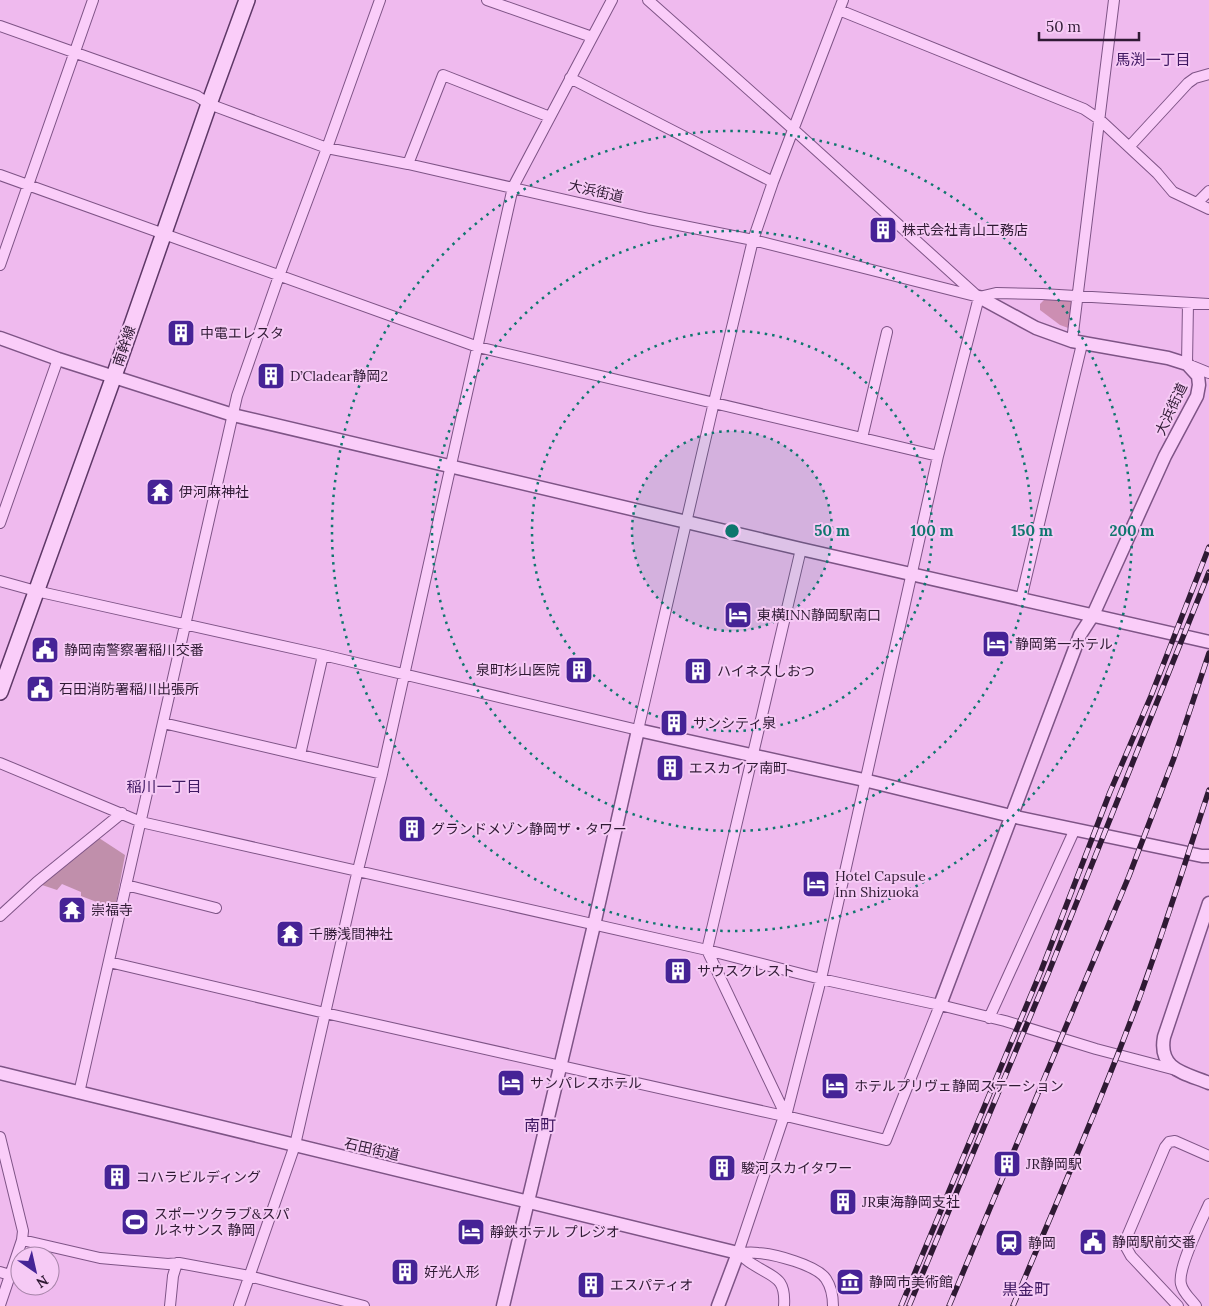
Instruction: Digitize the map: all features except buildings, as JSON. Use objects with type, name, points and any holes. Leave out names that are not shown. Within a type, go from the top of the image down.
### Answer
[{"type":"main road","name":"南幹線","points":[[0,692],[247,0]]},
{"type":"street","points":[[0,265],[76,53],[93,0]]},
{"type":"street","points":[[79,1093],[237,396],[380,0]]},
{"type":"street","points":[[487,0],[592,37]]},
{"type":"street","points":[[239,1306],[295,1146],[357,872],[405,674],[513,187],[612,0]]},
{"type":"street","name":"大浜街道","points":[[648,0],[979,297],[1036,328],[1077,342],[1168,358],[1186,364],[1198,376],[1197,396],[1165,456],[1093,615],[1080,635],[940,1005]]},
{"type":"street","points":[[1021,599],[1077,342],[1079,296],[1114,0]]},
{"type":"street","points":[[503,1306],[594,925],[686,521],[753,240],[773,182],[841,5],[1084,108],[1099,119],[1157,172],[1174,192],[1209,209]]},
{"type":"street","name":"大浜街道","points":[[0,26],[197,96],[209,104],[327,148],[753,240],[979,297]]},
{"type":"street","points":[[1129,147],[1188,82],[1209,74]]},
{"type":"street","points":[[408,164],[443,75],[550,116]]},
{"type":"street","points":[[570,78],[773,182]]},
{"type":"street","points":[[0,176],[478,347],[938,456]]},
{"type":"street","points":[[1197,203],[1209,191]]},
{"type":"street","points":[[718,1306],[785,1116],[821,979],[938,456],[979,297],[996,293],[1209,304]]},
{"type":"street","points":[[1188,303],[1186,364],[1209,373]]},
{"type":"street","points":[[862,438],[887,332]]},
{"type":"street","points":[[0,338],[58,359],[233,415],[1209,642]]},
{"type":"street","points":[[0,523],[58,359]]},
{"type":"street","points":[[785,1116],[707,950],[801,548]]},
{"type":"street","points":[[0,581],[36,591],[405,674],[638,730],[864,780],[1011,816],[1207,859]]},
{"type":"street","points":[[300,755],[323,656]]},
{"type":"street","points":[[163,723],[382,774]]},
{"type":"street","points":[[0,763],[141,822],[707,950],[821,979],[940,1005],[1176,1070],[1209,1083]]},
{"type":"street","points":[[2,910],[122,814]]},
{"type":"street","points":[[989,1018],[1075,829]]},
{"type":"street","points":[[126,885],[216,908]]},
{"type":"street","points":[[1176,1070],[1170,1065],[1164,1054],[1164,1037],[1209,903]]},
{"type":"street","points":[[109,962],[886,1140],[940,1005]]},
{"type":"street","name":"石田街道","points":[[0,1073],[738,1253]]},
{"type":"street","points":[[0,1137],[23,1231],[22,1240],[5,1274],[0,1305]]},
{"type":"street","points":[[1178,1306],[1131,1256],[1126,1247],[1126,1239],[1165,1147],[1169,1142],[1175,1141],[1209,1156]]},
{"type":"street","points":[[1196,1306],[1183,1290],[1180,1276],[1209,1204]]},
{"type":"street","points":[[22,1240],[100,1258],[177,1263],[249,1276],[364,1306]]},
{"type":"street","points":[[738,1253],[754,1265],[773,1274],[783,1289],[784,1306]]},
{"type":"street","points":[[738,1253],[759,1253],[807,1265],[816,1270],[826,1279],[830,1287],[833,1306]]},
{"type":"street","points":[[170,1306],[173,1276],[177,1263]]},
{"type":"shaded area","points":[[1045,299],[1075,300],[1071,329],[1060,325],[1040,310],[1040,304]]},
{"type":"shaded area","points":[[99,838],[125,855],[115,909],[81,896],[81,892],[62,884],[57,890],[42,885],[48,878]]},
{"type":"railway","points":[[901,1306],[1041,971],[1110,792],[1151,696],[1209,547]]},
{"type":"railway","points":[[909,1306],[1048,974],[1209,572]]},
{"type":"railway","points":[[949,1306],[1129,876],[1174,758],[1209,653]]},
{"type":"railway","points":[[1013,1306],[1099,1102],[1137,1003],[1159,943],[1209,790]]},
{"type":"place","name":"株式会社青山工務店","points":[[883,230]]},
{"type":"place","name":"中電エレスタ","points":[[181,333]]},
{"type":"place","name":"D’Cladear静岡2","points":[[271,376]]},
{"type":"place","name":"伊河麻神社","points":[[160,492]]},
{"type":"place","name":"東横INN静岡駅南口","points":[[738,615]]},
{"type":"place","name":"静岡第一ホテル","points":[[996,644]]},
{"type":"place","name":"静岡南警察署稲川交番","points":[[45,650]]},
{"type":"place","name":"泉町杉山医院","points":[[579,670]]},
{"type":"place","name":"ハイネスしおつ","points":[[698,671]]},
{"type":"place","name":"石田消防署稲川出張所","points":[[40,689]]},
{"type":"place","name":"サンシティ泉","points":[[674,723]]},
{"type":"place","name":"エスカイア南町","points":[[670,768]]},
{"type":"place","name":"グランドメゾン静岡ザ・タワー","points":[[412,829]]},
{"type":"place","name":"Hotel Capsule Inn Shizuoka","points":[[816,884]]},
{"type":"place","name":"崇福寺","points":[[72,910]]},
{"type":"place","name":"千勝浅間神社","points":[[290,934]]},
{"type":"place","name":"サウスクレスト","points":[[678,971]]},
{"type":"place","name":"サンパレスホテル","points":[[511,1083]]},
{"type":"place","name":"ホテルプリヴェ静岡ステーション","points":[[835,1086]]},
{"type":"place","name":"JR静岡駅","points":[[1007,1164]]},
{"type":"place","name":"駿河スカイタワー","points":[[722,1168]]},
{"type":"place","name":"コハラビルディング","points":[[117,1177]]},
{"type":"place","name":"JR東海静岡支社","points":[[843,1202]]},
{"type":"place","name":"スポーツクラブ&スパ ルネサンス 静岡","points":[[135,1222]]},
{"type":"place","name":"靜鉄ホテル プレジオ","points":[[471,1232]]},
{"type":"place","name":"静岡駅前交番","points":[[1093,1242]]},
{"type":"place","name":"静岡","points":[[1009,1243]]},
{"type":"place","name":"好光人形","points":[[405,1272]]},
{"type":"place","name":"静岡市美術館","points":[[850,1282]]},
{"type":"place","name":"エスパティオ","points":[[591,1285]]},
{"type":"district","name":"馬渕一丁目","points":[[1153,59]]},
{"type":"district","name":"稲川一丁目","points":[[164,786]]},
{"type":"district","name":"南町","points":[[540,1125]]},
{"type":"district","name":"黒金町","points":[[1026,1289]]}]
